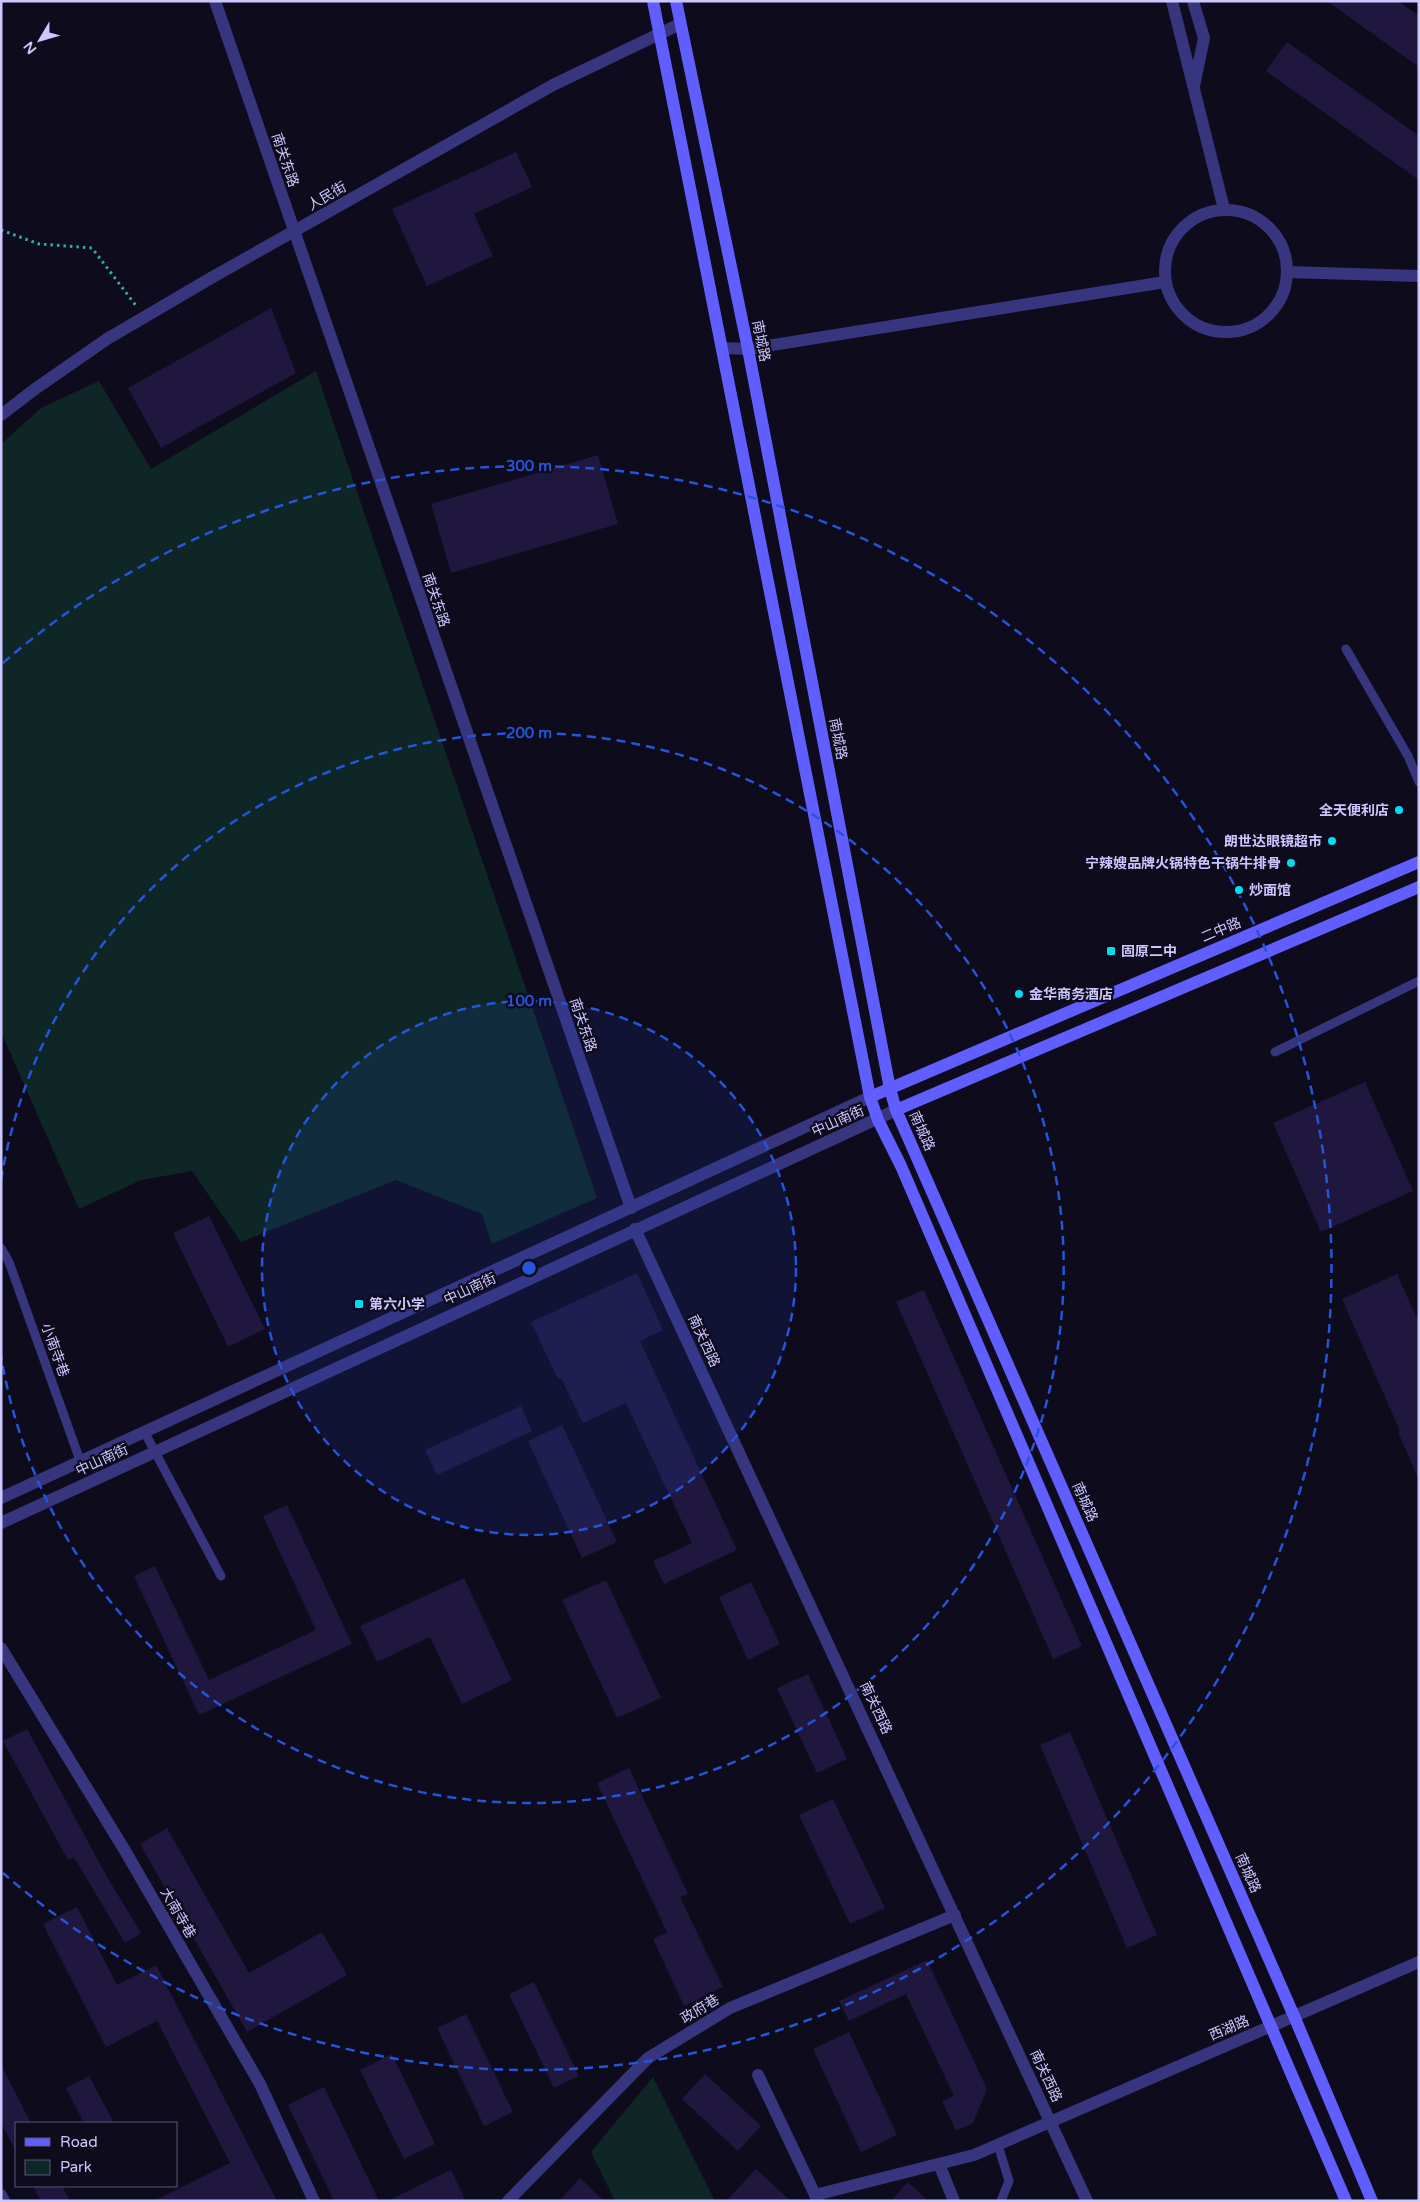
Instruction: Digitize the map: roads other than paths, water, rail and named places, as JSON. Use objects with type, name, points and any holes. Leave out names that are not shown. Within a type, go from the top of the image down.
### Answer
[{"type":"main road","points":[[654,1],[659,36],[723,348],[870,1097],[878,1120],[901,1166],[1346,2201]]},
{"type":"main road","name":"南城路","points":[[676,1],[748,349],[890,1089],[896,1110],[1294,2016],[1372,2201]]},
{"type":"main road","name":"二中路","points":[[870,1097],[1419,862]]},
{"type":"main road","points":[[896,1110],[1419,887]]},
{"type":"street","name":"南关东路","points":[[215,1],[631,1208]]},
{"type":"street","points":[[1172,1],[1192,91],[1224,210]]},
{"type":"street","points":[[1192,91],[1204,38],[1194,1]]},
{"type":"street","name":"人民街","points":[[1,415],[90,350],[145,317],[553,85],[659,36],[680,24]]},
{"type":"street","points":[[1224,210],[1243,212],[1261,221],[1276,235],[1285,252],[1288,272],[1284,292],[1275,310],[1260,323],[1241,331],[1228,332],[1202,328],[1185,317],[1172,301],[1166,282],[1165,261],[1176,236],[1185,225],[1203,214],[1224,210]]},
{"type":"street","points":[[1288,272],[1419,276]]},
{"type":"street","points":[[723,348],[748,349],[1166,282]]},
{"type":"street","name":"中山南街","points":[[1,1498],[81,1463],[870,1097]]},
{"type":"street","name":"中山南街","points":[[1,1523],[635,1230],[878,1120],[896,1110]]},
{"type":"street","name":"南关西路","points":[[635,1230],[1087,2201]]},
{"type":"street","name":"大南寺巷","points":[[1,1648],[124,1849],[260,2084],[314,2201]]},
{"type":"street","name":"政府巷","points":[[508,2201],[648,2058],[730,2008],[955,1915]]},
{"type":"street","name":"西湖路","points":[[816,2198],[974,2155],[1419,1962]]},
{"type":"street","points":[[758,2075],[816,2198]]},
{"type":"street","points":[[939,2164],[954,2201]]},
{"type":"street","points":[[1,2195],[4,2201]]},
{"type":"lane","points":[[1346,649],[1408,756],[1419,782]]},
{"type":"lane","points":[[1275,1052],[1419,981]]},
{"type":"lane","name":"小南寺巷","points":[[1,1248],[9,1262],[81,1463]]},
{"type":"lane","points":[[145,1433],[221,1576]]},
{"type":"lane","points":[[998,2145],[1008,2181],[1002,2201]]},
{"type":"place","name":"全天便利店","points":[[1399,810]]},
{"type":"place","name":"朗世达眼镜超市","points":[[1332,841]]},
{"type":"place","name":"宁辣嫂品牌火锅特色干锅牛排骨","points":[[1291,863]]},
{"type":"place","name":"炒面馆","points":[[1239,890]]},
{"type":"place","name":"固原二中","points":[[1111,951]]},
{"type":"place","name":"金华商务酒店","points":[[1019,994]]},
{"type":"place","name":"第六小学","points":[[359,1304]]}]
